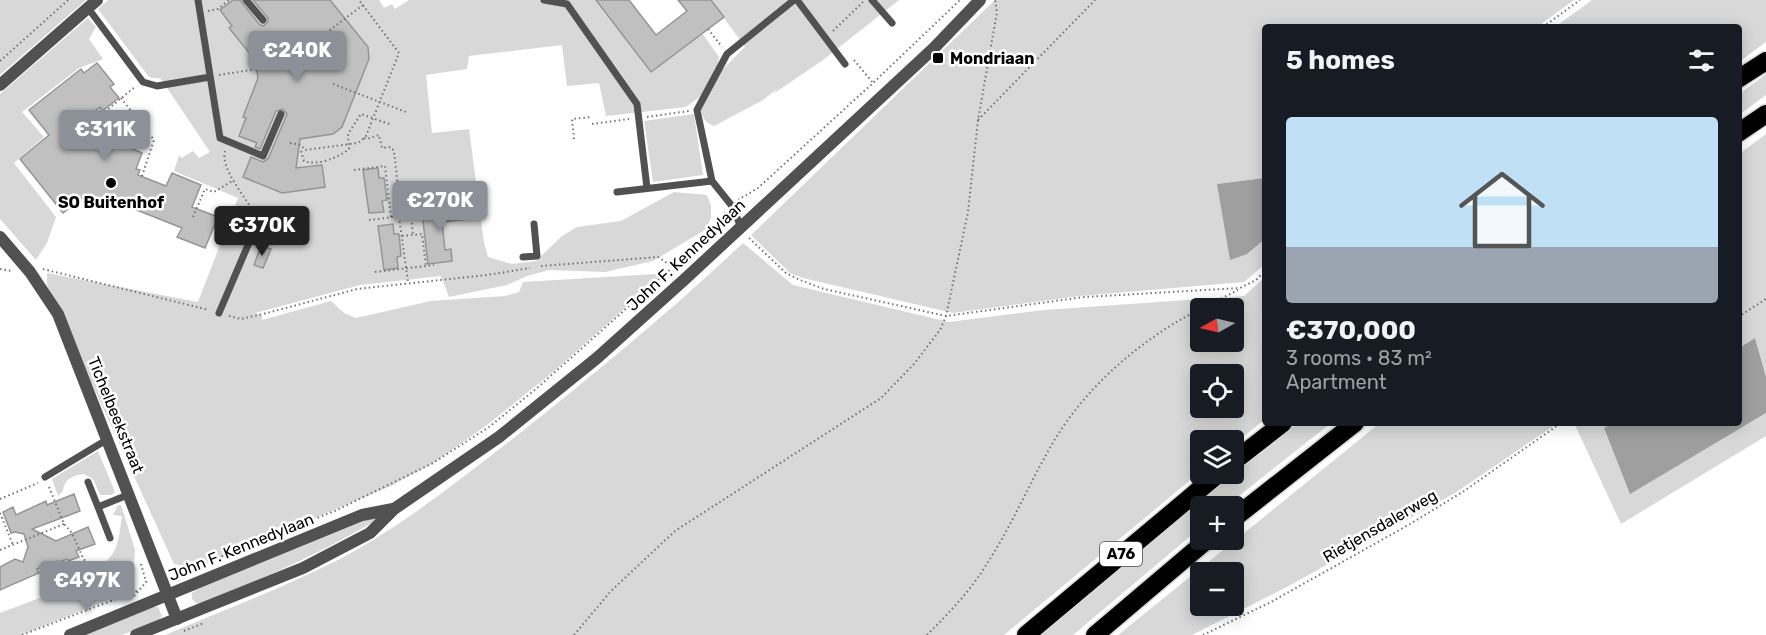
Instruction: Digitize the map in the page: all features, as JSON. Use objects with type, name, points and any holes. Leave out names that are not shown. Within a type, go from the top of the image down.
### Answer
[{"type":"highway","points":[[1742,77],[1766,61]]},
{"type":"highway","points":[[1742,130],[1766,114]]},
{"type":"highway","points":[[1244,453],[1279,426]]},
{"type":"highway","points":[[1244,510],[1351,426]]},
{"type":"highway","name":"A76","points":[[1026,635],[1206,484]]},
{"type":"highway","name":"A76","points":[[1095,635],[1195,550]]},
{"type":"street","name":"John F. Kennedylaan","points":[[136,635],[303,568],[370,533],[394,509],[499,437],[597,358],[883,95],[980,0]]},
{"type":"street","points":[[0,86],[93,4]]},
{"type":"street","name":"Tichelbeekstraat","points":[[0,237],[30,272],[58,314],[162,575],[177,619]]},
{"type":"street","name":"John F. Kennedylaan","points":[[70,635],[362,515],[394,509]]},
{"type":"lane","points":[[198,0],[220,138],[263,156],[281,114]]},
{"type":"lane","points":[[246,0],[262,20]]},
{"type":"lane","points":[[544,0],[567,2],[637,104],[647,188]]},
{"type":"lane","points":[[741,227],[732,206],[712,182],[698,110],[727,54],[796,0],[845,64]]},
{"type":"lane","points":[[872,0],[892,23]]},
{"type":"lane","points":[[93,4],[143,82],[157,86],[210,77]]},
{"type":"lane","points":[[617,192],[712,182]]},
{"type":"lane","points":[[219,313],[254,231],[256,220]]},
{"type":"lane","points":[[523,257],[537,256],[534,224]]},
{"type":"lane","points":[[45,477],[108,439]]},
{"type":"lane","points":[[88,482],[110,538]]},
{"type":"lane","points":[[98,507],[130,494]]},
{"type":"path","points":[[0,62],[68,0]]},
{"type":"path","points":[[200,12],[218,9],[229,0]]},
{"type":"path","points":[[290,143],[301,145],[305,150],[358,143],[364,138],[399,53],[359,0]]},
{"type":"path","points":[[826,38],[865,0]]},
{"type":"path","points":[[146,582],[176,569],[195,567],[326,514],[433,462],[489,427],[536,389],[714,230],[721,216],[740,198],[758,188],[960,0]]},
{"type":"path","points":[[574,635],[611,591],[675,531],[880,398],[914,364],[940,330],[946,316],[968,212],[978,120],[998,12],[995,0]]},
{"type":"path","points":[[978,120],[1095,0]]},
{"type":"path","points":[[1547,24],[1580,0]]},
{"type":"path","points":[[326,33],[363,5]]},
{"type":"path","points":[[708,28],[727,54]]},
{"type":"path","points":[[852,59],[883,95]]},
{"type":"path","points":[[210,77],[257,69]]},
{"type":"path","points":[[84,129],[143,82]]},
{"type":"path","points":[[333,84],[406,112]]},
{"type":"path","points":[[121,98],[154,140],[141,178]]},
{"type":"path","points":[[301,151],[303,161],[315,162],[344,154],[349,149],[348,134],[361,114],[392,125]]},
{"type":"path","points":[[574,139],[572,119],[591,117]]},
{"type":"path","points":[[364,138],[379,135],[382,148],[391,147],[394,151],[399,192],[399,217],[408,283]]},
{"type":"path","points":[[228,141],[223,158],[255,212],[256,220]]},
{"type":"path","points":[[354,170],[385,166],[391,218]]},
{"type":"path","points":[[193,217],[205,189],[214,192],[234,180]]},
{"type":"path","points":[[388,193],[399,192]]},
{"type":"path","points":[[400,206],[411,205],[413,234]]},
{"type":"path","points":[[369,220],[399,217]]},
{"type":"path","points":[[741,227],[763,253],[786,273],[800,280],[824,289],[946,316],[1084,297],[1240,288]]},
{"type":"path","points":[[402,236],[422,234],[426,266]]},
{"type":"path","points":[[38,268],[241,319],[357,289],[487,275],[538,266],[658,257],[673,267]]},
{"type":"path","points":[[375,272],[434,265]]},
{"type":"path","points":[[1221,298],[1256,280],[1262,274]]},
{"type":"path","points":[[1742,314],[1766,299]]},
{"type":"path","points":[[927,635],[988,563],[1051,444],[1090,392],[1147,343],[1190,315]]},
{"type":"path","name":"Rietjensdalerweg","points":[[1203,635],[1272,602],[1464,492],[1557,426]]},
{"type":"path","points":[[0,499],[46,480],[64,524],[72,533],[83,558],[114,600]]},
{"type":"path","points":[[0,513],[13,545]]},
{"type":"path","points":[[0,550],[64,524]]},
{"type":"path","points":[[22,635],[137,591]]},
{"type":"shaded area","points":[[0,0],[86,0],[0,75]]},
{"type":"shaded area","points":[[108,0],[379,0],[384,8],[392,4],[395,9],[409,0],[596,0],[650,72],[702,33],[719,57],[717,67],[720,72],[745,47],[711,0],[899,0],[823,60],[773,94],[778,88],[763,100],[714,126],[703,117],[702,95],[686,107],[606,116],[599,83],[567,86],[562,45],[469,56],[467,69],[426,75],[432,133],[469,129],[484,243],[488,257],[512,264],[536,261],[562,236],[577,227],[621,221],[674,192],[707,195],[711,206],[711,218],[705,230],[653,261],[605,272],[549,270],[507,285],[449,297],[441,276],[360,285],[255,313],[262,315],[262,320],[331,301],[344,313],[356,318],[431,301],[505,296],[519,292],[523,282],[656,274],[659,278],[553,372],[487,425],[432,464],[391,486],[189,571],[174,564],[47,285],[47,273],[198,302],[238,198],[174,171],[179,155],[182,158],[193,151],[199,158],[210,152],[161,79],[149,77],[98,9]]},
{"type":"shaded area","points":[[995,0],[1574,0],[1541,24],[1262,24],[1262,178],[1217,184],[1247,254],[1262,242],[1262,267],[1244,282],[1080,296],[953,313],[790,273],[751,235]]},
{"type":"shaded area","points":[[1592,0],[1766,0],[1766,42],[1742,60],[1742,24],[1559,24]]},
{"type":"shaded area","points":[[88,18],[96,27],[89,39],[103,59],[79,68],[22,112],[44,137],[14,163],[56,217],[47,243],[36,260],[0,219],[0,94]]},
{"type":"shaded area","points":[[1766,74],[1766,95],[1742,113],[1742,92]]},
{"type":"shaded area","points":[[694,114],[703,175],[653,182],[644,121]]},
{"type":"shaded area","points":[[1766,134],[1766,377],[1755,338],[1742,346],[1742,152]]},
{"type":"shaded area","points":[[1262,178],[1262,242],[1247,254],[1230,260],[1217,184]]},
{"type":"shaded area","points":[[743,243],[793,285],[949,322],[1044,310],[1190,300],[1190,352],[1244,352],[1244,298],[1215,298],[1244,296],[1262,280],[1262,422],[1244,436],[1244,430],[1190,430],[1190,480],[1004,635],[165,635],[315,571],[360,548],[428,503],[573,390]]},
{"type":"shaded area","points":[[1755,338],[1766,377],[1766,413],[1630,494],[1604,428],[1608,426],[1742,426],[1742,346]]},
{"type":"shaded area","points":[[1766,413],[1766,436],[1621,524],[1575,426],[1608,426],[1604,428],[1630,493]]},
{"type":"shaded area","points":[[1294,426],[1327,426],[1239,496],[1207,496],[1222,484],[1244,484],[1244,466]]},
{"type":"shaded area","points":[[1376,426],[1554,426],[1455,493],[1244,609],[1244,562],[1208,562],[1223,550],[1244,550],[1244,533]]},
{"type":"shaded area","points":[[98,451],[115,492],[111,495],[100,495],[93,479],[84,474],[70,478],[58,496],[52,479]]},
{"type":"shaded area","points":[[118,505],[121,505],[135,550],[133,583],[104,602],[21,635],[0,635],[0,613],[95,577],[90,572],[111,556],[118,542],[122,516],[113,515]]},
{"type":"shaded area","points":[[1190,509],[1190,536],[1073,635],[1039,635],[1103,579]]},
{"type":"shaded area","points":[[378,515],[380,518],[315,554],[270,575],[202,603],[197,604],[192,599],[192,593],[198,589]]},
{"type":"shaded area","points":[[1190,577],[1190,616],[1230,616],[1192,635],[1118,635]]},
{"type":"shaded area","points":[[158,607],[162,616],[158,621],[122,635],[81,635]]},
{"type":"building","points":[[233,0],[240,0],[263,26],[268,22],[268,18],[253,0],[330,0],[368,47],[369,59],[342,127],[333,134],[300,139],[296,168],[322,165],[325,187],[282,193],[243,177],[251,157],[263,162],[268,159],[287,114],[283,109],[276,111],[260,149],[255,147],[257,143],[239,136],[246,118],[243,117],[258,78],[255,60],[229,28],[232,26],[220,10]]},
{"type":"building","points":[[596,0],[629,0],[656,35],[687,11],[678,0],[711,0],[724,17],[651,72]]},
{"type":"building","points":[[97,63],[114,84],[110,87],[119,98],[102,111],[100,107],[79,124],[94,142],[97,139],[100,142],[113,132],[124,145],[142,153],[136,169],[140,170],[138,175],[166,186],[172,173],[201,185],[192,207],[218,217],[205,248],[177,237],[182,228],[109,199],[107,203],[87,194],[63,213],[20,159],[49,135],[29,110],[81,69],[84,73]]},
{"type":"building","points":[[378,168],[379,178],[384,178],[387,200],[382,201],[384,212],[369,213],[363,170]]},
{"type":"building","points":[[467,206],[469,219],[442,222],[445,250],[451,249],[452,261],[428,264],[422,212]]},
{"type":"building","points":[[393,224],[394,234],[399,234],[401,256],[397,257],[398,268],[384,270],[378,226]]},
{"type":"building","points":[[261,246],[271,249],[263,268],[254,265]]},
{"type":"building","points":[[74,494],[80,511],[32,529],[56,541],[88,527],[95,544],[76,551],[79,557],[57,563],[57,561],[37,569],[39,573],[0,590],[0,567],[15,559],[23,562],[28,547],[24,534],[11,533],[3,512],[13,507],[16,515],[46,501],[47,505]]},
{"type":"place","name":"Mondriaan","points":[[938,58]]},
{"type":"place","name":"SO Buitenhof","points":[[111,183]]}]
